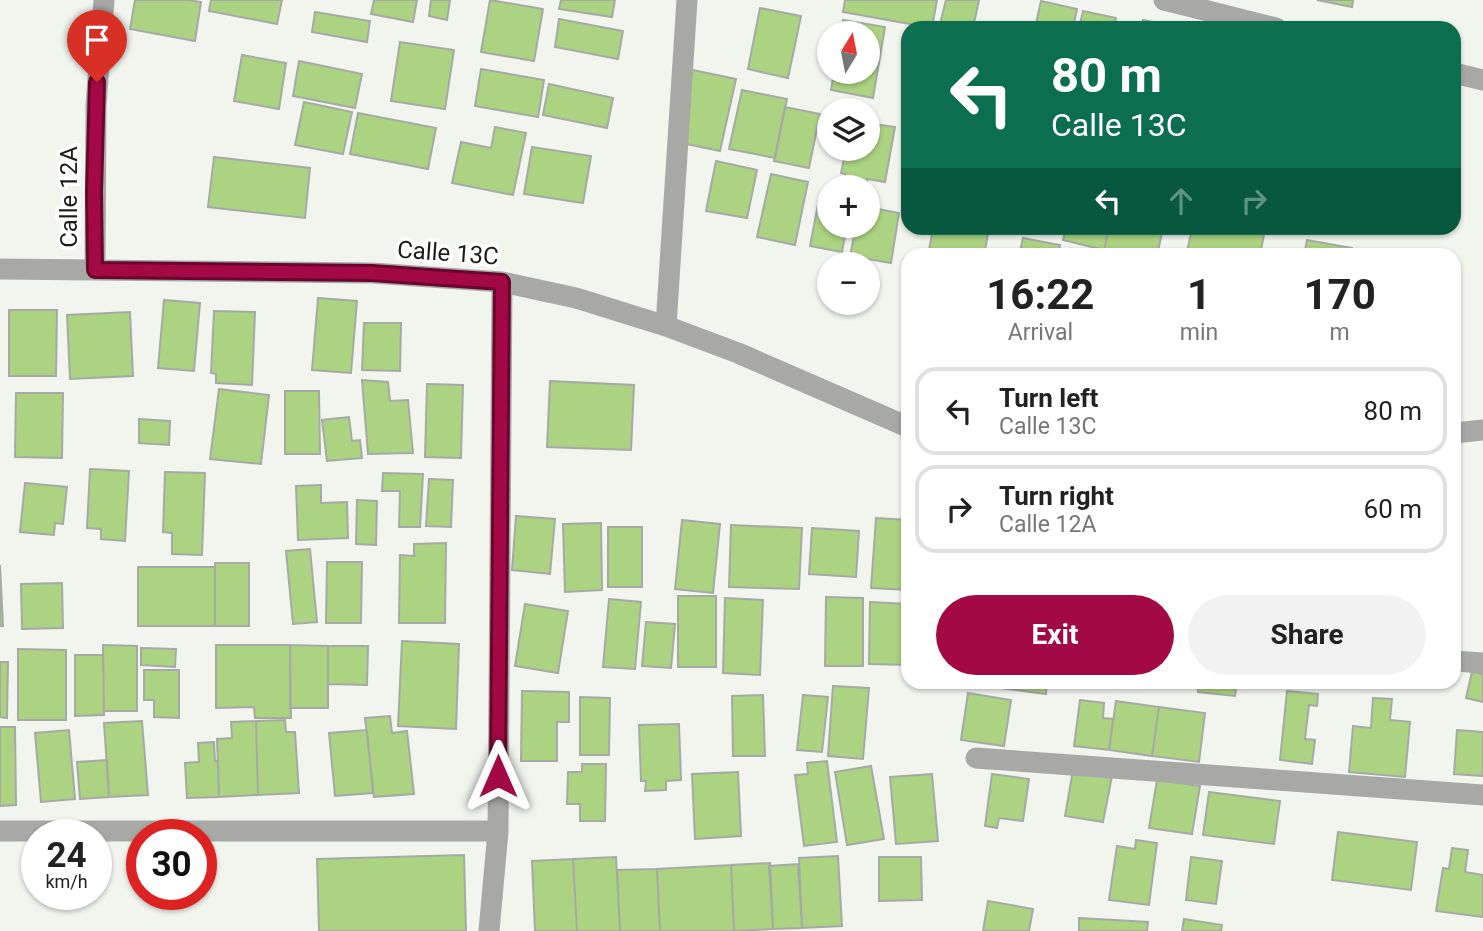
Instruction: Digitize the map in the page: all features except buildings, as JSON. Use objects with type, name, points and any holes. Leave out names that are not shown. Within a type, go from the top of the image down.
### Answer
[{"type":"street","name":"Calle 12A","points":[[95,270],[96,105],[104,0]]},
{"type":"street","points":[[666,326],[687,0]]},
{"type":"street","points":[[1164,0],[1248,21]]},
{"type":"street","points":[[1461,75],[1483,80]]},
{"type":"street","name":"Calle 13C","points":[[0,269],[372,273],[502,282],[576,298],[666,326],[738,353],[901,424]]},
{"type":"street","points":[[489,931],[498,831],[502,282]]},
{"type":"street","points":[[1461,432],[1483,430]]},
{"type":"street","points":[[1461,661],[1483,663]]},
{"type":"street","points":[[976,758],[1483,794]]},
{"type":"street","points":[[0,831],[498,831]]},
{"type":"route","points":[[97,82],[95,270],[372,273],[502,282],[498,776]]}]
